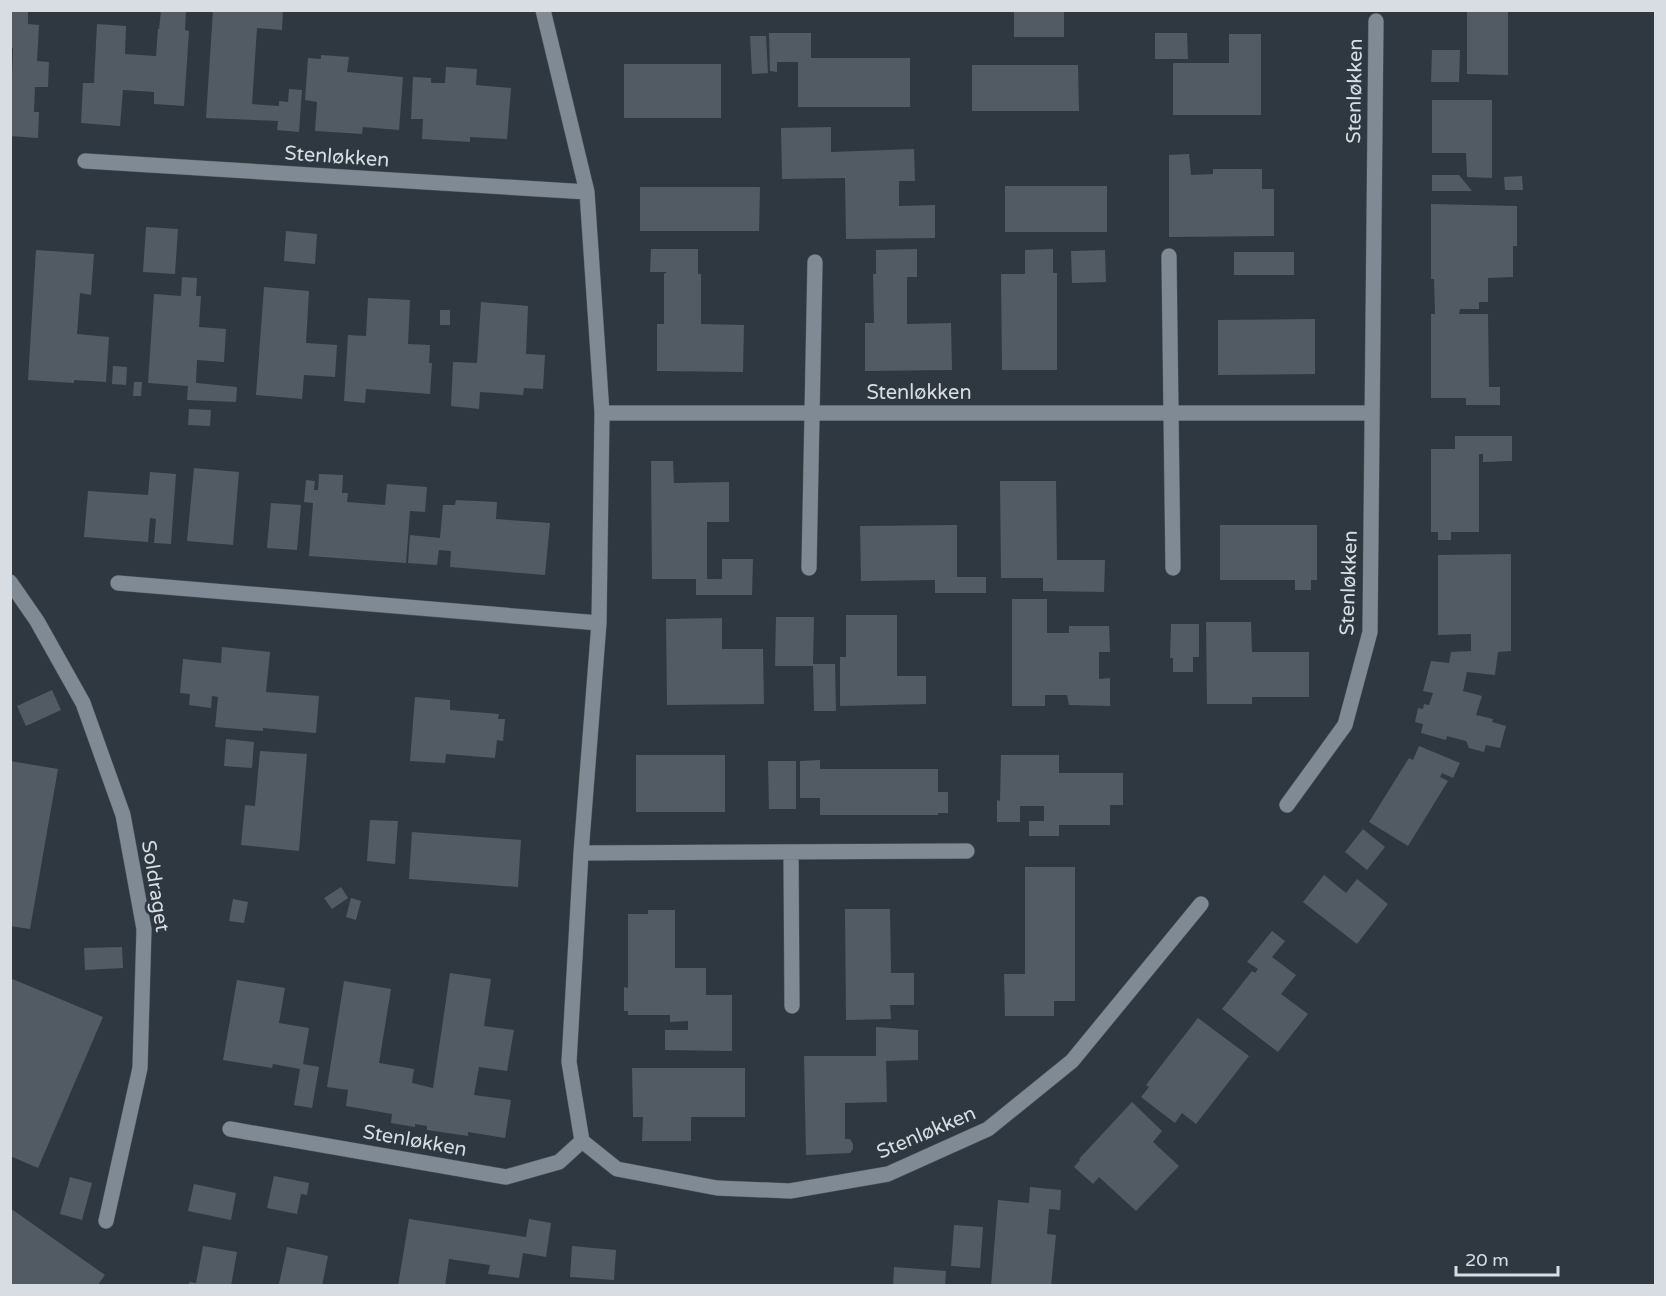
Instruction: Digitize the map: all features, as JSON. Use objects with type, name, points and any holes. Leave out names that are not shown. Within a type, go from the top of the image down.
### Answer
[{"type":"street","points":[[543,10],[587,192],[602,413],[599,624],[581,853],[569,1062],[582,1141]]},
{"type":"street","name":"Stenløkken","points":[[1287,805],[1345,725],[1370,632],[1376,21]]},
{"type":"street","name":"Stenløkken","points":[[85,161],[587,192]]},
{"type":"street","points":[[1169,256],[1173,568]]},
{"type":"street","points":[[809,568],[815,262]]},
{"type":"street","name":"Stenløkken","points":[[602,413],[1371,413]]},
{"type":"street","name":"Soldraget","points":[[10,582],[37,621],[83,704],[123,815],[144,929],[140,1068],[106,1221]]},
{"type":"street","points":[[118,583],[599,624]]},
{"type":"street","points":[[581,853],[967,851]]},
{"type":"street","points":[[791,852],[792,1006]]},
{"type":"street","name":"Stenløkken","points":[[230,1129],[506,1177],[559,1162],[582,1141],[617,1168],[717,1188],[790,1191],[888,1174],[988,1129],[1072,1061],[1201,904]]},
{"type":"building","points":[[10,10],[28,10],[28,24],[39,25],[37,61],[49,62],[48,87],[35,87],[34,112],[39,112],[38,138],[10,136],[13,48],[10,48]]},
{"type":"building","points":[[161,10],[186,11],[185,30],[189,31],[184,106],[154,104],[154,92],[123,90],[120,126],[81,123],[83,83],[94,83],[97,24],[126,26],[125,54],[156,56]]},
{"type":"building","points":[[213,10],[283,10],[282,30],[257,28],[252,104],[279,106],[279,101],[288,102],[289,89],[302,90],[299,132],[277,130],[278,121],[206,118]]},
{"type":"building","points":[[1014,10],[1064,10],[1064,37],[1014,37]]},
{"type":"building","points":[[1467,10],[1508,10],[1508,75],[1467,74]]},
{"type":"building","points":[[769,33],[811,33],[811,58],[910,58],[910,107],[798,107],[798,62],[777,62],[777,72],[770,71]]},
{"type":"building","points":[[1155,33],[1187,33],[1188,59],[1155,59]]},
{"type":"building","points":[[1229,34],[1261,34],[1261,115],[1173,115],[1173,63],[1229,63]]},
{"type":"building","points":[[750,36],[766,36],[768,73],[752,74]]},
{"type":"building","points":[[1432,50],[1460,50],[1459,82],[1431,82]]},
{"type":"building","points":[[321,55],[349,57],[347,72],[403,77],[399,130],[363,127],[362,134],[315,131],[317,102],[305,100],[308,58],[321,59]]},
{"type":"building","points":[[624,64],[721,64],[721,118],[624,118]]},
{"type":"building","points":[[972,65],[1078,65],[1079,111],[972,111]]},
{"type":"building","points":[[446,67],[477,69],[476,85],[511,88],[507,139],[470,137],[470,142],[422,139],[423,119],[411,119],[413,77],[431,78],[431,83],[445,83]]},
{"type":"building","points":[[1432,100],[1492,100],[1492,178],[1467,177],[1466,153],[1432,153]]},
{"type":"building","points":[[831,127],[831,152],[914,149],[915,181],[899,181],[899,206],[935,205],[935,238],[846,239],[845,178],[782,179],[781,128]]},
{"type":"building","points":[[1189,154],[1191,175],[1213,174],[1213,169],[1262,169],[1262,189],[1274,189],[1274,236],[1169,237],[1169,155]]},
{"type":"building","points":[[1432,175],[1459,175],[1472,191],[1432,191]]},
{"type":"building","points":[[1522,176],[1523,190],[1505,190],[1504,177]]},
{"type":"building","points":[[1005,186],[1107,186],[1107,232],[1005,232]]},
{"type":"building","points":[[640,187],[760,187],[759,231],[640,231]]},
{"type":"building","points":[[1431,204],[1517,206],[1517,246],[1513,246],[1513,277],[1488,278],[1488,302],[1479,302],[1479,309],[1460,309],[1459,314],[1488,314],[1489,387],[1500,387],[1500,405],[1466,405],[1466,398],[1431,398],[1431,314],[1435,314],[1434,279],[1431,279]]},
{"type":"building","points":[[146,227],[178,229],[175,274],[143,272]]},
{"type":"building","points":[[286,231],[317,234],[315,264],[284,261]]},
{"type":"building","points":[[651,249],[698,249],[698,274],[701,274],[701,324],[744,325],[743,372],[657,371],[657,324],[664,324],[664,274],[667,272],[650,272]]},
{"type":"building","points":[[917,249],[917,277],[907,277],[907,324],[951,323],[952,370],[865,371],[865,323],[874,323],[873,274],[876,274],[876,250]]},
{"type":"building","points":[[1053,249],[1053,273],[1057,273],[1057,370],[1002,370],[1001,274],[1025,274],[1025,250]]},
{"type":"building","points":[[36,250],[94,254],[91,295],[80,293],[77,334],[109,337],[106,382],[74,380],[74,383],[28,380]]},
{"type":"building","points":[[1105,250],[1106,282],[1072,283],[1071,251]]},
{"type":"building","points":[[1234,252],[1294,252],[1294,275],[1234,275]]},
{"type":"building","points":[[182,277],[197,278],[196,296],[201,296],[199,327],[226,329],[224,362],[197,360],[196,383],[237,387],[236,402],[187,400],[188,386],[148,383],[154,294],[181,296]]},
{"type":"building","points":[[264,287],[309,291],[306,343],[337,345],[335,377],[304,375],[302,399],[256,395]]},
{"type":"building","points":[[368,298],[410,300],[408,344],[430,345],[429,363],[432,363],[430,394],[366,389],[365,403],[344,401],[348,335],[366,336]]},
{"type":"building","points":[[481,302],[528,306],[526,354],[545,355],[543,389],[524,388],[523,395],[480,392],[479,409],[451,406],[453,362],[477,363]]},
{"type":"building","points":[[440,310],[450,310],[450,325],[440,325]]},
{"type":"building","points":[[1315,319],[1315,374],[1218,375],[1218,320]]},
{"type":"building","points":[[113,366],[127,367],[126,385],[112,384]]},
{"type":"building","points":[[134,382],[142,382],[141,396],[133,396]]},
{"type":"building","points":[[189,409],[211,410],[210,426],[188,425]]},
{"type":"building","points":[[1455,436],[1512,436],[1512,461],[1483,462],[1483,454],[1479,454],[1479,532],[1451,532],[1451,540],[1438,540],[1438,532],[1431,532],[1431,449],[1455,449]]},
{"type":"building","points":[[651,461],[673,461],[674,483],[729,482],[729,522],[707,522],[707,579],[722,579],[722,559],[753,559],[752,595],[696,595],[696,579],[652,579]]},
{"type":"building","points":[[194,468],[239,472],[233,545],[187,541]]},
{"type":"building","points":[[150,472],[176,474],[171,544],[154,543],[156,519],[150,518],[148,542],[84,537],[88,491],[148,495]]},
{"type":"building","points":[[319,474],[343,475],[342,493],[348,493],[347,502],[385,505],[387,484],[427,487],[425,512],[410,511],[406,563],[309,556],[313,503],[304,502],[306,480],[315,481],[314,490],[318,490]]},
{"type":"building","points":[[1000,481],[1056,481],[1057,560],[1105,560],[1104,592],[1043,591],[1043,578],[1001,578]]},
{"type":"building","points":[[456,500],[497,502],[496,519],[550,523],[545,575],[450,567],[451,551],[439,550],[437,565],[408,563],[410,535],[440,538],[443,505],[455,505]]},
{"type":"building","points":[[271,503],[301,505],[297,550],[267,548]]},
{"type":"building","points":[[957,525],[957,577],[986,577],[986,593],[935,593],[935,580],[861,581],[860,526]]},
{"type":"building","points":[[1220,525],[1317,525],[1317,580],[1311,580],[1311,590],[1295,590],[1295,580],[1220,580]]},
{"type":"building","points":[[1511,554],[1511,651],[1498,652],[1495,675],[1467,672],[1463,691],[1482,696],[1476,715],[1493,719],[1492,722],[1506,726],[1500,748],[1486,745],[1484,752],[1469,748],[1466,741],[1447,736],[1446,740],[1421,733],[1423,724],[1415,722],[1418,708],[1423,709],[1424,704],[1429,705],[1433,693],[1423,691],[1431,661],[1449,663],[1451,652],[1471,651],[1471,634],[1438,635],[1438,555]]},
{"type":"building","points":[[1012,599],[1047,599],[1047,633],[1069,633],[1069,626],[1109,626],[1110,652],[1099,652],[1099,679],[1110,678],[1110,706],[1069,705],[1067,695],[1045,695],[1045,706],[1012,706]]},
{"type":"building","points":[[846,615],[897,615],[897,676],[926,676],[926,704],[840,706],[840,657],[846,657]]},
{"type":"building","points":[[776,617],[814,617],[813,664],[835,664],[836,711],[814,711],[813,666],[775,666]]},
{"type":"building","points":[[722,618],[722,649],[763,649],[764,704],[667,705],[666,619]]},
{"type":"building","points":[[1206,622],[1251,622],[1252,652],[1309,652],[1309,697],[1252,697],[1252,704],[1207,704]]},
{"type":"building","points":[[1171,624],[1199,624],[1199,657],[1193,657],[1193,672],[1173,672],[1173,658],[1170,658]]},
{"type":"building","points":[[222,647],[270,652],[266,692],[319,696],[316,733],[263,728],[263,731],[215,727],[218,697],[212,696],[211,708],[189,705],[190,694],[180,693],[183,659],[221,663]]},
{"type":"building","points":[[52,690],[61,710],[26,726],[17,706]]},
{"type":"building","points":[[415,697],[450,700],[450,710],[499,714],[498,719],[505,719],[503,741],[497,740],[495,758],[446,754],[445,763],[410,761]]},
{"type":"building","points":[[226,739],[254,742],[252,768],[224,766]]},
{"type":"building","points":[[1419,746],[1460,763],[1453,778],[1442,773],[1440,777],[1448,781],[1408,846],[1369,822],[1409,758],[1413,760]]},
{"type":"building","points":[[260,751],[307,754],[299,851],[241,845],[245,805],[255,806]]},
{"type":"building","points":[[636,755],[725,755],[725,812],[636,812]]},
{"type":"building","points":[[1001,755],[1059,755],[1059,773],[1123,773],[1123,805],[1110,805],[1110,825],[1059,825],[1059,836],[1029,836],[1029,821],[1044,821],[1044,806],[1020,806],[1020,822],[997,822]]},
{"type":"building","points":[[820,760],[820,769],[938,769],[938,792],[948,792],[948,813],[938,813],[938,815],[820,815],[820,798],[800,798],[800,761]]},
{"type":"building","points":[[10,761],[58,769],[30,929],[10,926]]},
{"type":"building","points":[[768,761],[796,761],[796,809],[769,809]]},
{"type":"building","points":[[370,820],[398,821],[395,864],[367,861]]},
{"type":"building","points":[[1363,829],[1385,847],[1367,870],[1345,852]]},
{"type":"building","points":[[412,832],[521,840],[518,887],[409,879]]},
{"type":"building","points":[[1025,867],[1075,867],[1075,1001],[1054,1001],[1054,1016],[1005,1016],[1004,974],[1025,974]]},
{"type":"building","points":[[1324,875],[1346,893],[1357,879],[1388,904],[1357,944],[1303,902]]},
{"type":"building","points":[[341,887],[348,898],[332,909],[324,898]]},
{"type":"building","points":[[351,898],[361,901],[356,920],[346,917]]},
{"type":"building","points":[[233,899],[248,902],[244,923],[229,921]]},
{"type":"building","points":[[845,909],[890,909],[891,973],[914,973],[914,1005],[890,1005],[891,1019],[846,1020]]},
{"type":"building","points":[[648,910],[675,910],[675,968],[706,968],[706,995],[732,995],[732,1051],[665,1050],[665,1030],[688,1030],[688,1021],[670,1022],[670,1015],[628,1015],[628,1011],[624,1011],[624,987],[628,988],[628,914],[648,914]]},
{"type":"building","points":[[1272,931],[1285,941],[1272,957],[1296,975],[1281,994],[1308,1014],[1278,1052],[1222,1009],[1252,971],[1255,973],[1258,969],[1247,962]]},
{"type":"building","points":[[122,947],[123,968],[85,970],[84,948]]},
{"type":"building","points":[[450,973],[491,979],[484,1026],[514,1030],[507,1071],[479,1067],[474,1095],[511,1100],[505,1138],[468,1132],[468,1136],[427,1130],[427,1126],[415,1124],[415,1127],[391,1123],[392,1114],[346,1106],[348,1090],[327,1087],[344,981],[391,989],[379,1063],[414,1069],[412,1083],[433,1088]]},
{"type":"building","points":[[10,978],[103,1017],[38,1168],[10,1156]]},
{"type":"building","points":[[237,980],[285,988],[279,1023],[309,1028],[303,1064],[319,1067],[312,1108],[294,1105],[300,1069],[273,1064],[272,1068],[223,1060]]},
{"type":"building","points":[[1198,1018],[1249,1056],[1196,1124],[1182,1113],[1175,1123],[1141,1097],[1149,1087],[1146,1085]]},
{"type":"building","points":[[876,1027],[918,1030],[918,1060],[886,1061],[887,1102],[845,1103],[845,1139],[850,1139],[853,1144],[850,1153],[806,1155],[804,1056],[876,1056]]},
{"type":"building","points":[[632,1068],[745,1068],[745,1117],[691,1117],[691,1141],[642,1141],[643,1117],[633,1117]]},
{"type":"building","points":[[1132,1102],[1162,1131],[1153,1142],[1179,1166],[1136,1211],[1099,1177],[1093,1184],[1074,1167]]},
{"type":"building","points":[[274,1176],[309,1183],[307,1195],[301,1194],[297,1214],[267,1208]]},
{"type":"building","points":[[70,1177],[92,1183],[82,1220],[60,1214]]},
{"type":"building","points":[[194,1184],[236,1193],[231,1220],[188,1211]]},
{"type":"building","points":[[1030,1187],[1061,1190],[1060,1210],[1049,1209],[1047,1234],[1056,1235],[1051,1286],[991,1286],[998,1200],[1029,1203]]},
{"type":"building","points":[[10,1208],[105,1275],[97,1286],[10,1286]]},
{"type":"building","points":[[409,1219],[526,1237],[529,1219],[551,1223],[546,1257],[523,1253],[519,1278],[488,1274],[490,1265],[449,1259],[445,1286],[398,1286]]},
{"type":"building","points":[[954,1225],[983,1227],[980,1268],[951,1266]]},
{"type":"building","points":[[203,1246],[237,1252],[231,1286],[189,1286],[189,1282],[196,1283]]},
{"type":"building","points":[[572,1246],[616,1250],[614,1280],[570,1277]]},
{"type":"building","points":[[287,1247],[328,1256],[322,1286],[281,1286],[279,1284]]},
{"type":"building","points":[[894,1267],[946,1271],[945,1286],[893,1286]]}]
